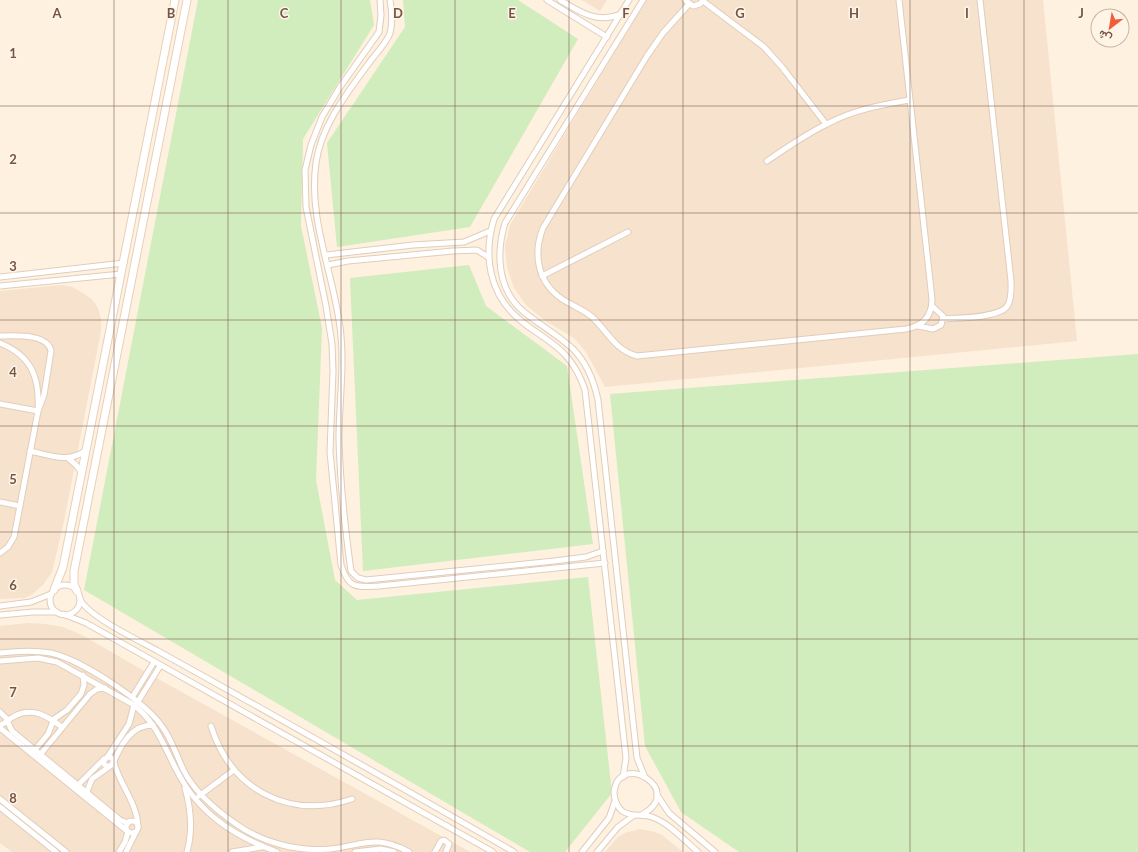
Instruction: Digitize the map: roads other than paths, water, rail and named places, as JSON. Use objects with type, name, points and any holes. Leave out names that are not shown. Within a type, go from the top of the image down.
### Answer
[{"type":"street","points":[[175,0],[82,474],[61,575],[53,592],[51,605],[61,613],[86,623],[492,852]]},
{"type":"street","points":[[187,0],[74,571],[74,584],[80,599],[89,611],[319,740],[514,852]]},
{"type":"street","points":[[380,0],[381,15],[379,32],[340,87],[322,117],[305,170],[306,207],[332,344],[333,371],[330,433],[331,477],[341,565],[345,577],[350,583],[358,587],[379,586],[605,563]]},
{"type":"street","points":[[390,0],[392,16],[389,34],[348,92],[326,128],[316,162],[314,201],[316,222],[334,285],[340,328],[342,363],[339,439],[340,472],[351,571],[354,575],[366,580],[554,561],[586,557],[603,551]]},
{"type":"street","points":[[547,0],[607,37]]},
{"type":"street","points":[[560,0],[584,15],[594,18],[608,18],[621,14]]},
{"type":"street","points":[[582,852],[609,818],[615,801],[615,790],[623,777],[626,758],[588,403],[581,378],[575,367],[558,348],[520,319],[506,306],[495,285],[488,257],[490,231],[494,219],[629,0]]},
{"type":"street","points":[[643,0],[505,222],[500,238],[499,255],[502,276],[513,301],[523,312],[573,349],[582,360],[595,386],[598,400],[637,758],[644,775],[653,783],[657,795],[669,813],[715,852]]},
{"type":"street","points":[[826,124],[782,67],[764,47],[703,0],[696,6],[687,2],[654,44],[543,228],[539,237],[537,254],[542,276],[556,294],[591,316],[617,346],[626,352],[637,356],[689,352],[906,329],[918,326],[936,329],[941,325],[943,319],[941,313],[932,306]]},
{"type":"street","points":[[899,0],[932,306],[928,318],[918,326]]},
{"type":"street","points":[[943,319],[1001,312],[1009,304],[1011,295],[1011,280],[980,0]]},
{"type":"street","points":[[766,161],[826,124],[862,110],[910,100]]},
{"type":"street","points":[[326,255],[413,245],[464,242],[490,231]]},
{"type":"street","points":[[542,276],[628,232]]},
{"type":"street","points":[[328,265],[348,261],[453,251],[477,250],[488,257]]},
{"type":"street","points":[[0,277],[124,263]]},
{"type":"street","points":[[0,286],[121,274]]},
{"type":"street","points":[[0,336],[30,337],[44,341],[50,347],[44,395],[38,411],[14,537],[8,547],[0,553]]},
{"type":"street","points":[[0,342],[21,354],[29,364],[38,386],[38,411]]},
{"type":"street","points":[[0,404],[38,411]]},
{"type":"street","points":[[30,451],[68,458],[78,455],[86,450]]},
{"type":"street","points":[[68,458],[76,465],[82,474]]},
{"type":"street","points":[[0,502],[20,506]]},
{"type":"street","points":[[0,606],[31,602],[53,592],[58,587],[68,585],[77,591]]},
{"type":"street","points":[[0,615],[40,612],[69,614],[76,609],[80,599]]},
{"type":"street","points":[[38,651],[38,658]]},
{"type":"street","points":[[0,653],[38,651],[65,658],[139,700],[166,731],[184,771],[201,794],[219,812],[238,826],[270,842],[305,849],[339,850],[347,846],[370,841],[380,841],[409,852]]},
{"type":"street","points":[[0,661],[38,658],[57,662],[119,695],[134,705],[153,725],[162,738],[183,783],[191,815],[190,840],[187,852]]},
{"type":"street","points":[[133,696],[154,662]]},
{"type":"street","points":[[139,700],[160,666]]},
{"type":"street","points":[[33,752],[48,734],[53,720],[67,710],[81,694],[84,685],[83,675]]},
{"type":"street","points":[[39,756],[92,692],[100,688],[105,688]]},
{"type":"street","points":[[119,695],[122,690]]},
{"type":"street","points":[[76,787],[106,758],[129,724],[134,705]]},
{"type":"street","points":[[1,714],[16,715],[34,712],[53,720],[62,727]]},
{"type":"street","points":[[1,714],[8,721],[12,731],[33,752]]},
{"type":"street","points":[[16,715],[0,727],[120,820],[128,823],[133,822],[137,829]]},
{"type":"street","points":[[86,794],[92,779],[109,767],[134,730],[143,726],[153,725]]},
{"type":"street","points":[[211,726],[220,749],[234,770],[259,791],[289,803],[321,806],[352,800]]},
{"type":"street","points":[[106,758],[112,757],[118,775],[131,800],[137,829],[126,852]]},
{"type":"street","points":[[106,758],[104,764],[109,767]]},
{"type":"street","points":[[195,798],[234,770]]},
{"type":"street","points":[[623,777],[633,773],[644,775]]},
{"type":"street","points":[[183,783],[195,798],[224,826],[244,838],[277,852]]},
{"type":"street","points":[[86,794],[127,831],[132,833],[137,829]]},
{"type":"street","points":[[597,852],[618,827],[633,816],[643,814],[653,807],[657,795]]},
{"type":"street","points":[[0,799],[66,852]]},
{"type":"street","points":[[615,801],[620,809],[633,816]]},
{"type":"street","points":[[0,807],[56,852]]},
{"type":"street","points":[[15,819],[20,814]]},
{"type":"street","points":[[643,814],[663,823],[698,852]]},
{"type":"street","points":[[119,852],[125,842],[127,831],[126,827],[128,823]]},
{"type":"street","points":[[435,852],[441,841],[444,840],[449,844],[446,852]]},
{"type":"street","points":[[347,846],[353,852],[381,848],[394,852]]},
{"type":"street","points":[[232,852],[264,847]]}]
